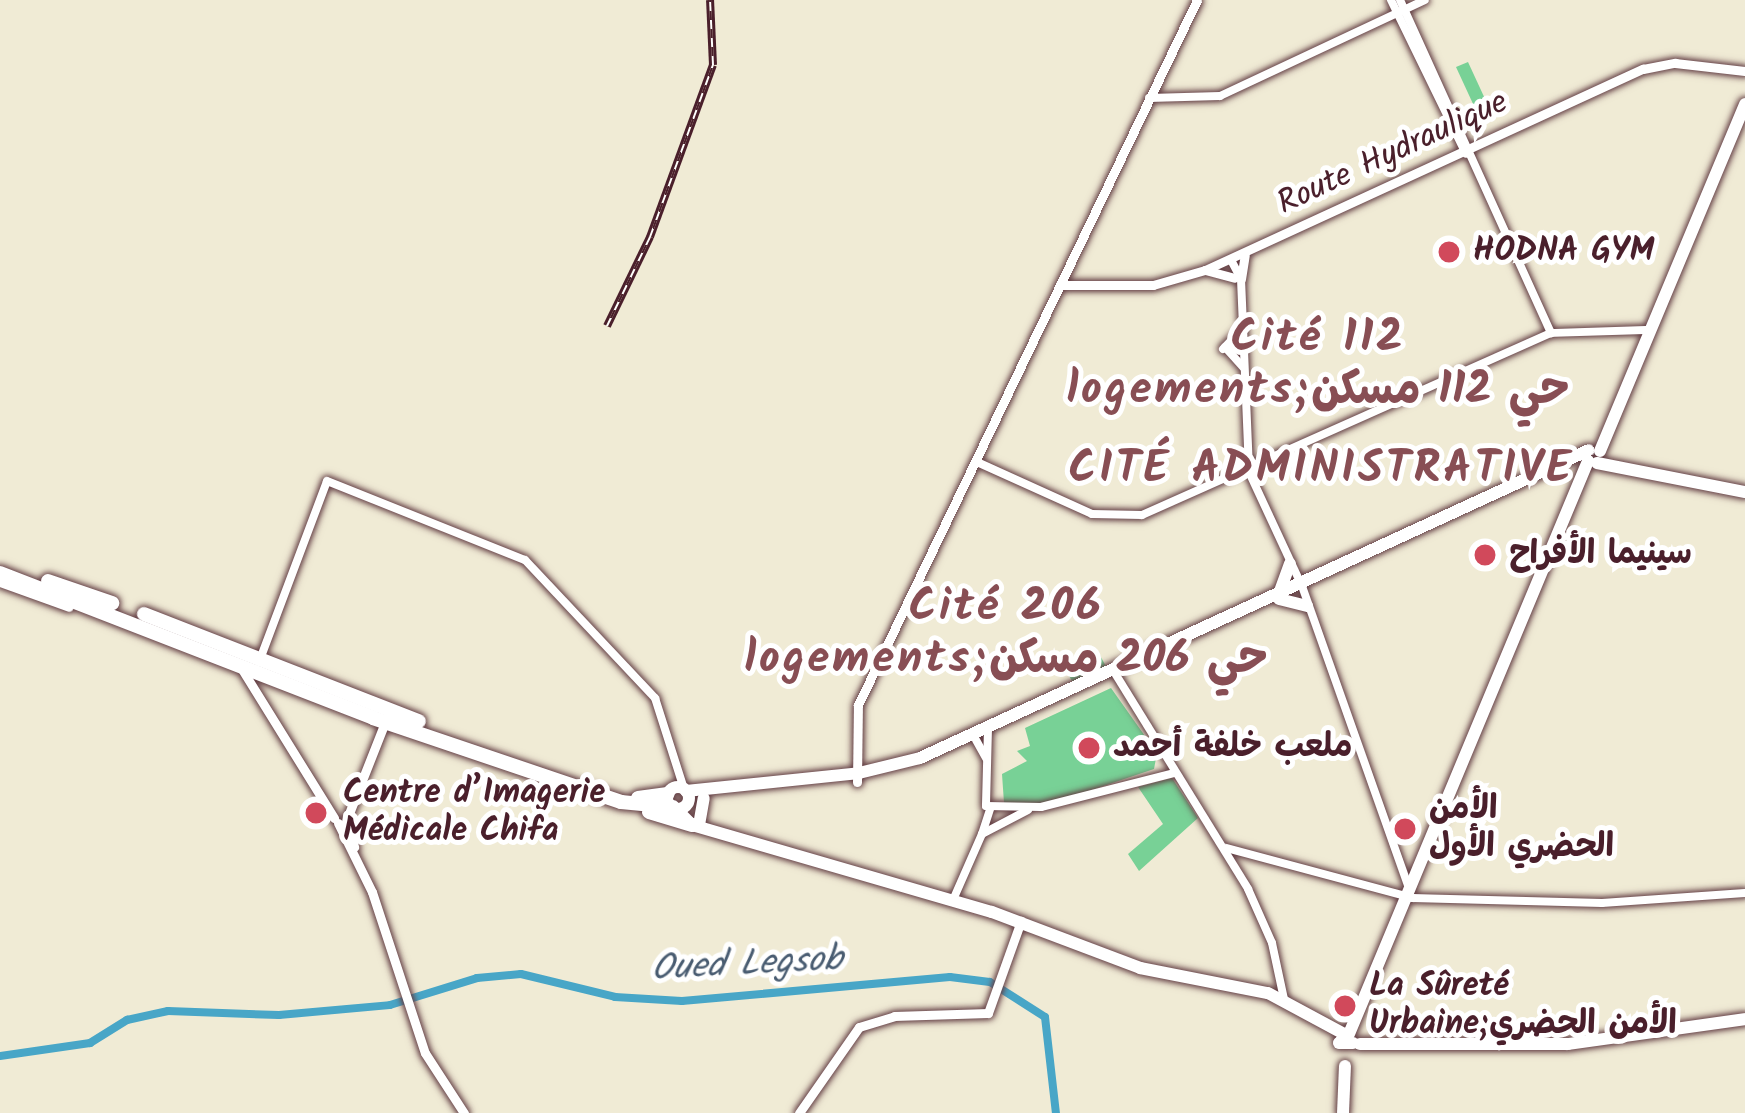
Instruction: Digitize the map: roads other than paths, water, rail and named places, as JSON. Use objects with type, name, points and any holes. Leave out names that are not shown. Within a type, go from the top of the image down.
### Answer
[{"type":"highway","points":[[0,574],[259,663],[380,723],[404,725],[698,826]]},
{"type":"highway","points":[[259,663],[380,723],[596,788],[637,798],[679,798]]},
{"type":"highway","points":[[621,802],[679,798]]},
{"type":"main road","points":[[858,777],[858,705],[1197,0]]},
{"type":"main road","name":"Route Hydraulique","points":[[1060,284],[1153,285],[1205,270],[1660,64],[1745,71]]},
{"type":"main road","points":[[1350,1042],[1409,894],[1410,874],[1595,459],[1745,104]]},
{"type":"main road","points":[[1205,270],[1238,281],[1245,254]]},
{"type":"main road","points":[[679,798],[858,777],[986,733],[1572,457],[1745,488]]},
{"type":"main road","points":[[1386,545],[1557,468],[1595,459]]},
{"type":"main road","points":[[1279,596],[1289,562]]},
{"type":"main road","points":[[0,574],[241,670],[322,798],[341,815],[410,1008],[464,1113]]},
{"type":"main road","points":[[1279,596],[1309,608]]},
{"type":"main road","points":[[986,733],[989,711]]},
{"type":"main road","points":[[341,815],[380,723]]},
{"type":"main road","points":[[679,798],[858,777]]},
{"type":"main road","points":[[679,798],[698,826],[1021,921],[1178,980],[1284,999],[1319,1017],[1350,1042],[1548,1045],[1745,1016]]},
{"type":"main road","points":[[698,826],[704,798]]},
{"type":"main road","points":[[799,1113],[859,1027],[894,1016],[982,1015],[996,994],[1021,921]]},
{"type":"main road","points":[[1343,1068],[1343,1113]]},
{"type":"main road","points":[[448,1113],[454,1100]]},
{"type":"street","points":[[1149,98],[1220,96],[1398,6],[1425,0]]},
{"type":"street","points":[[1398,6],[1551,333]]},
{"type":"street","points":[[1231,260],[1243,328],[1249,472],[1309,608],[1410,874]]},
{"type":"street","points":[[1243,328],[1224,348],[1244,368]]},
{"type":"street","points":[[977,462],[1068,505],[1122,518],[1166,508],[1551,333],[1649,330]]},
{"type":"street","points":[[1248,452],[1268,463]]},
{"type":"street","points":[[259,663],[327,482],[525,560],[655,698],[677,771],[679,798]]},
{"type":"street","points":[[1114,673],[1226,848],[1264,923],[1284,999]]},
{"type":"street","points":[[986,733],[982,801],[992,807],[1029,809]]},
{"type":"street","points":[[1160,775],[1169,762]]},
{"type":"street","points":[[982,834],[1029,809],[1174,773]]},
{"type":"street","points":[[953,900],[992,807]]},
{"type":"street","points":[[1226,848],[1409,894],[1602,903],[1745,893]]},
{"type":"waterway","name":"Oued Legsob","points":[[0,1056],[90,1043],[127,1020],[168,1011],[279,1015],[390,1005],[477,978],[521,974],[615,997],[682,1001],[950,977],[990,982],[1045,1017],[1056,1113]]},
{"type":"railway","points":[[607,326],[650,237],[713,65],[710,0]]},
{"type":"place","name":"HODNA GYM","points":[[1449,252]]},
{"type":"place","name":"سينيما الأفراح","points":[[1485,555]]},
{"type":"place","name":"ملعب خلفة أحمد","points":[[1089,748]]},
{"type":"place","name":"Centre d’Imagerie Médicale Chifa","points":[[316,813]]},
{"type":"place","name":"الأمن الحضري الأول","points":[[1405,829]]},
{"type":"place","name":"La Sûreté Urbaine;الأمن الحضري","points":[[1345,1006]]},
{"type":"district","name":"Cité 112 logements;حي 112 مسكن","points":[[1318,366]]},
{"type":"district","name":"CITÉ ADMINISTRATIVE","points":[[1321,471]]},
{"type":"district","name":"Cité 206 logements;حي 206 مسكن","points":[[1006,635]]}]
